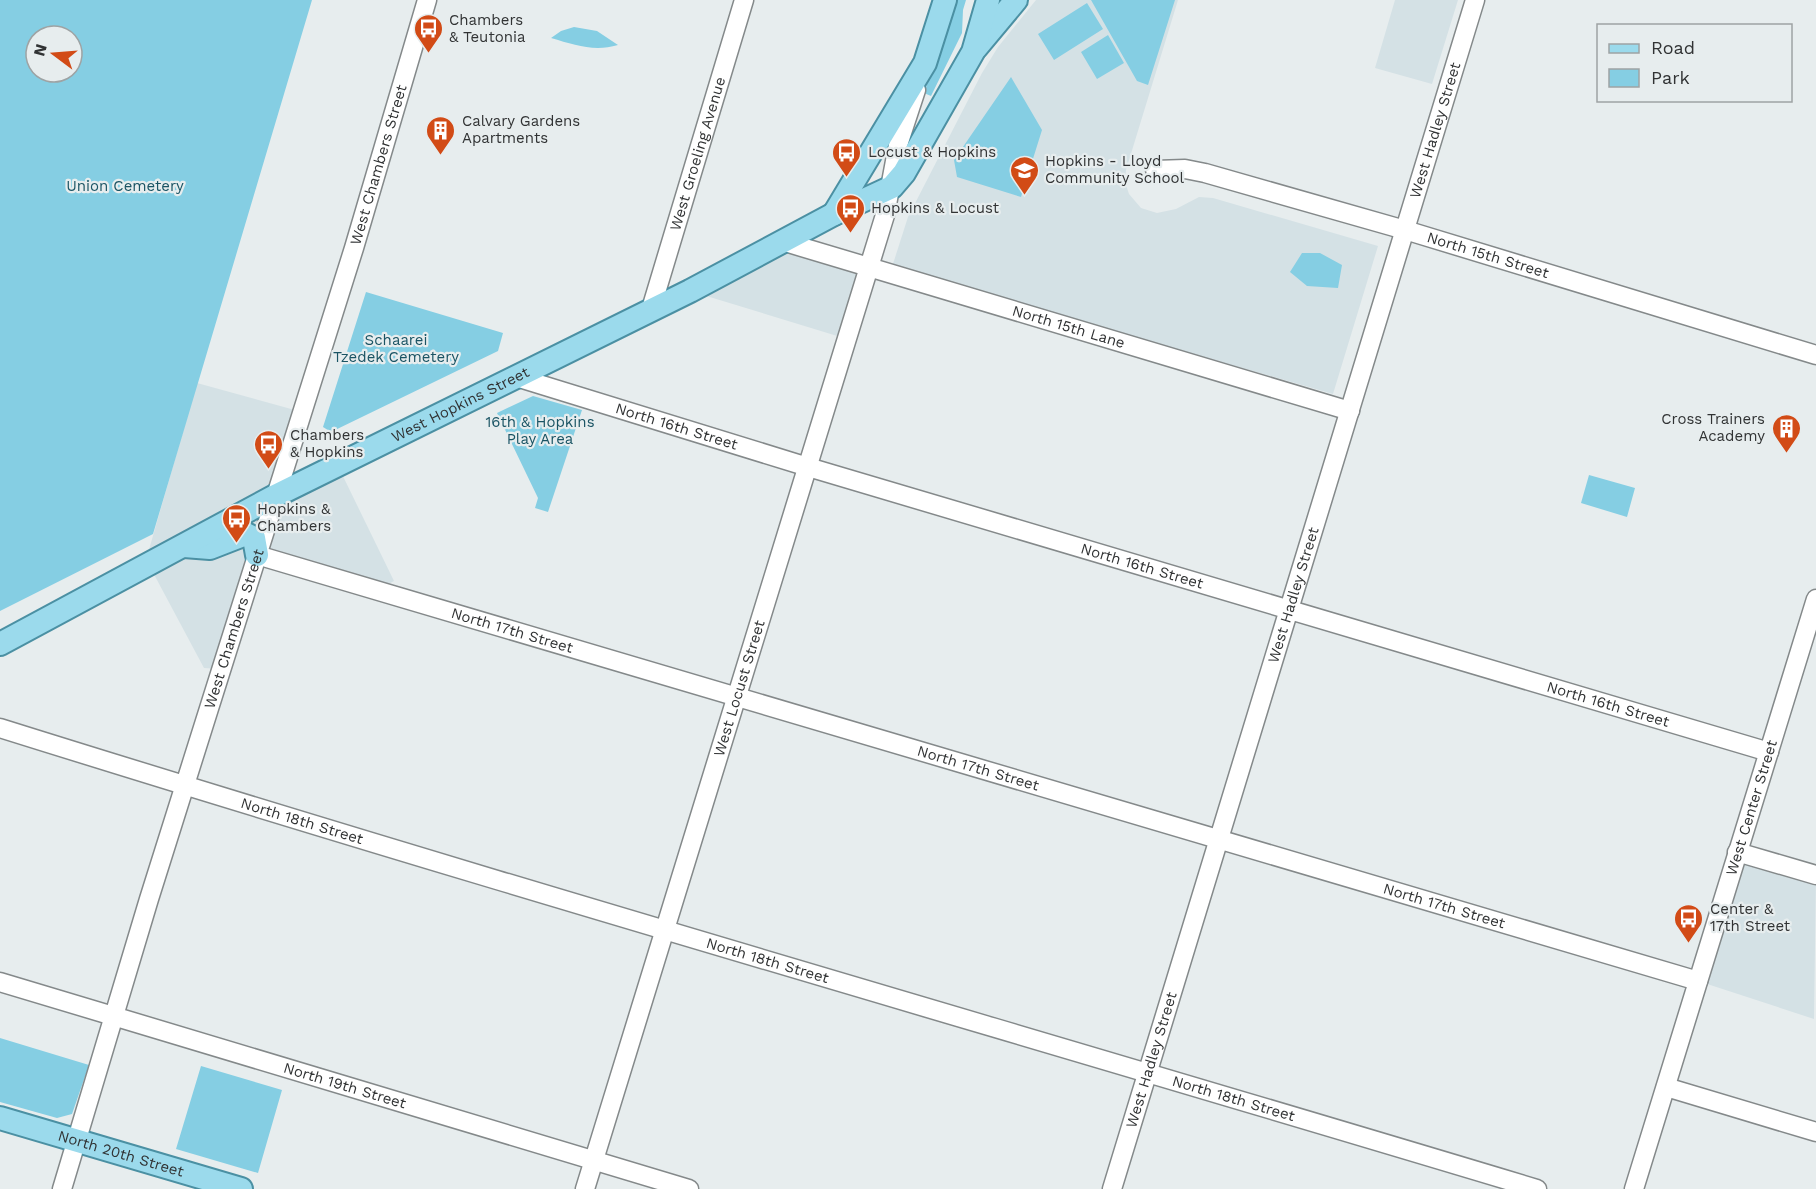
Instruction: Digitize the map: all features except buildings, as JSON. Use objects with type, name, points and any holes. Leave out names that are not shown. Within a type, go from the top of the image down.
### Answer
[{"type":"main road","name":"West Locust Street","points":[[925,63],[945,0]]},
{"type":"main road","name":"West Locust Street","points":[[892,187],[904,173],[973,52],[988,0]]},
{"type":"main road","points":[[973,52],[1016,0]]},
{"type":"main road","points":[[834,214],[925,63]]},
{"type":"main road","name":"West Hopkins Street","points":[[0,644],[275,496],[785,242],[834,214],[892,187]]},
{"type":"main road","points":[[182,546],[210,548],[246,534],[254,538],[257,555]]},
{"type":"main road","name":"North 20th Street","points":[[0,1118],[241,1189]]},
{"type":"street","name":"West Chambers Street","points":[[62,1189],[275,496],[354,248],[427,0]]},
{"type":"street","name":"West Groeling Avenue","points":[[651,309],[744,0]]},
{"type":"street","name":"West Hadley Street","points":[[1112,1189],[1475,0]]},
{"type":"street","name":"West Locust Street","points":[[585,1189],[870,266],[892,187],[898,145],[925,63]]},
{"type":"street","name":"North 15th Street","points":[[1155,170],[1205,173],[1405,230],[1816,355]]},
{"type":"street","name":"North 15th Lane","points":[[785,242],[1350,411]]},
{"type":"street","name":"North 16th Street","points":[[516,376],[808,467],[1769,752]]},
{"type":"street","name":"North 17th Street","points":[[257,555],[1219,837],[1698,981]]},
{"type":"street","name":"West Center Street","points":[[1634,1189],[1737,852],[1813,618],[1816,599]]},
{"type":"street","name":"North 18th Street","points":[[0,728],[664,931],[1148,1072],[1537,1189]]},
{"type":"street","points":[[1737,852],[1816,875]]},
{"type":"street","name":"North 19th Street","points":[[0,982],[689,1189]]},
{"type":"street","points":[[1666,1088],[1816,1132]]},
{"type":"shaded area","name":"Hopkins - Lloyd Community School","points":[[1036,0],[1178,0],[1126,170],[1125,182],[1129,194],[1141,208],[1157,213],[1176,209],[1199,197],[1213,198],[1378,246],[1333,394],[892,267],[908,217],[982,73],[998,47]]},
{"type":"shaded area","points":[[1395,0],[1458,0],[1432,84],[1375,68]]},
{"type":"shaded area","points":[[785,242],[870,266],[847,339],[690,291]]},
{"type":"shaded area","points":[[197,383],[302,412],[276,495],[338,466],[394,581],[375,591],[257,555],[222,669],[204,668],[149,565],[144,567]]},
{"type":"shaded area","points":[[1737,852],[1816,875],[1814,1019],[1698,981]]},
{"type":"green space","name":"Union Cemetery","points":[[0,0],[312,0],[153,534],[0,611]]},
{"type":"green space","points":[[956,0],[966,0],[962,33],[931,96],[924,93]]},
{"type":"green space","points":[[1091,0],[1175,0],[1148,85],[1137,81]]},
{"type":"green space","points":[[1087,3],[1103,29],[1054,60],[1038,34]]},
{"type":"green space","points":[[574,27],[597,31],[618,45],[593,48],[551,38],[561,31]]},
{"type":"green space","points":[[1108,35],[1124,63],[1097,79],[1081,52]]},
{"type":"green space","points":[[1011,77],[1042,130],[1021,197],[957,177],[954,160]]},
{"type":"green space","points":[[1302,253],[1320,253],[1342,265],[1338,288],[1307,286],[1290,272]]},
{"type":"green space","name":"Schaarei Tzedek Cemetery","points":[[366,292],[503,333],[498,351],[331,432],[323,427]]},
{"type":"green space","name":"16th & Hopkins Play Area","points":[[533,396],[582,410],[548,512],[535,508],[538,498],[497,413]]},
{"type":"green space","points":[[1589,475],[1635,488],[1627,517],[1581,503]]},
{"type":"green space","points":[[0,1038],[89,1065],[72,1114],[57,1118],[0,1102]]},
{"type":"green space","points":[[201,1066],[282,1090],[258,1173],[176,1149]]},
{"type":"place","name":"Chambers & Teutonia","points":[[428,54]]},
{"type":"place","name":"Calvary Gardens Apartments","points":[[441,156]]},
{"type":"place","name":"Locust & Hopkins","points":[[847,178]]},
{"type":"place","name":"Hopkins - Lloyd Community School","points":[[1024,196]]},
{"type":"place","name":"Hopkins & Locust","points":[[850,234]]},
{"type":"place","name":"Cross Trainers Academy","points":[[1786,454]]},
{"type":"place","name":"Chambers & Hopkins","points":[[269,470]]},
{"type":"place","name":"Hopkins & Chambers","points":[[236,544]]},
{"type":"place","name":"Center & 17th Street","points":[[1689,944]]}]
